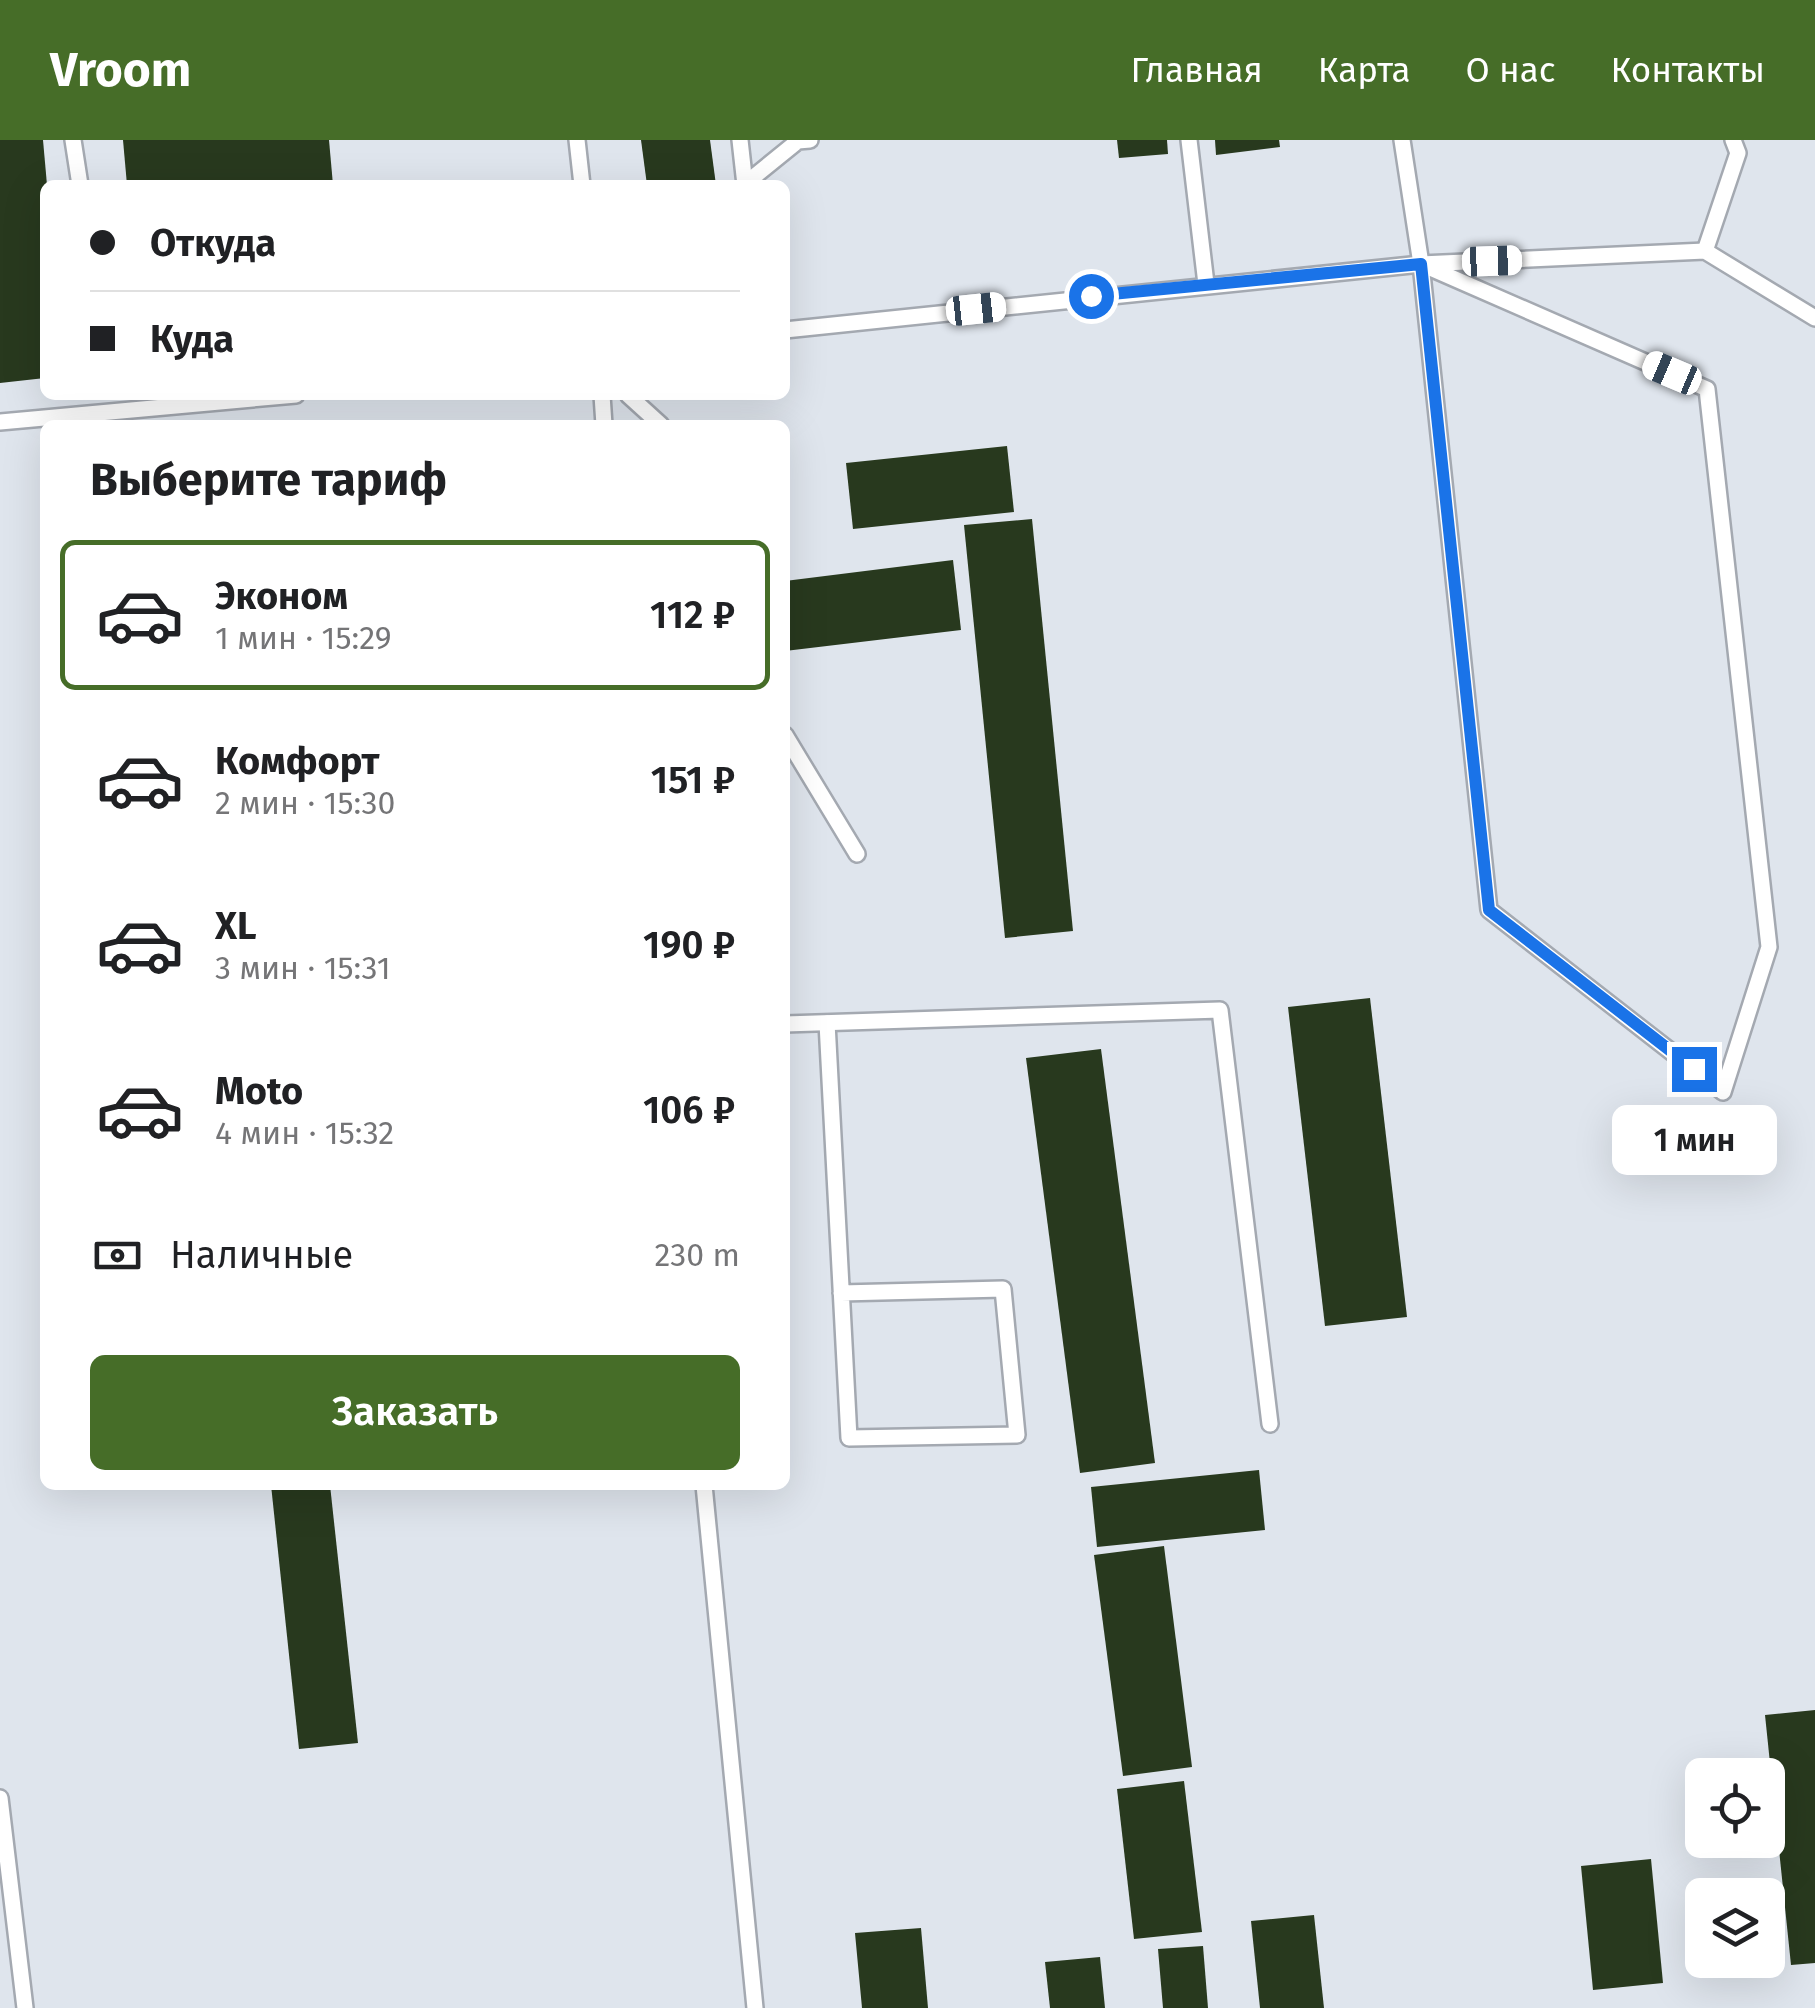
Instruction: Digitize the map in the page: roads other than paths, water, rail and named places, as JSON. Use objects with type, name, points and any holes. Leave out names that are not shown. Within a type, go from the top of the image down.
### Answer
[{"type":"lane","points":[[73,140],[79,180]]},
{"type":"lane","points":[[577,140],[581,180]]},
{"type":"lane","points":[[740,140],[744,180]]},
{"type":"lane","points":[[751,180],[798,141],[810,140]]},
{"type":"lane","points":[[1190,140],[1206,284]]},
{"type":"lane","points":[[1402,140],[1421,264],[1489,910],[1723,1092],[1768,947],[1708,389],[1421,264]]},
{"type":"lane","points":[[1705,251],[1738,153],[1733,140]]},
{"type":"lane","points":[[790,329],[1421,264],[1705,251],[1815,318]]},
{"type":"lane","points":[[0,422],[112,402],[165,400]]},
{"type":"lane","points":[[634,400],[656,420]]},
{"type":"lane","points":[[790,743],[857,854]]},
{"type":"lane","points":[[790,1024],[1220,1010],[1270,1424]]},
{"type":"lane","points":[[826,1024],[849,1438],[1018,1435],[1003,1289],[841,1293]]},
{"type":"lane","points":[[704,1490],[755,2008]]},
{"type":"lane","points":[[0,1798],[25,2008]]}]
